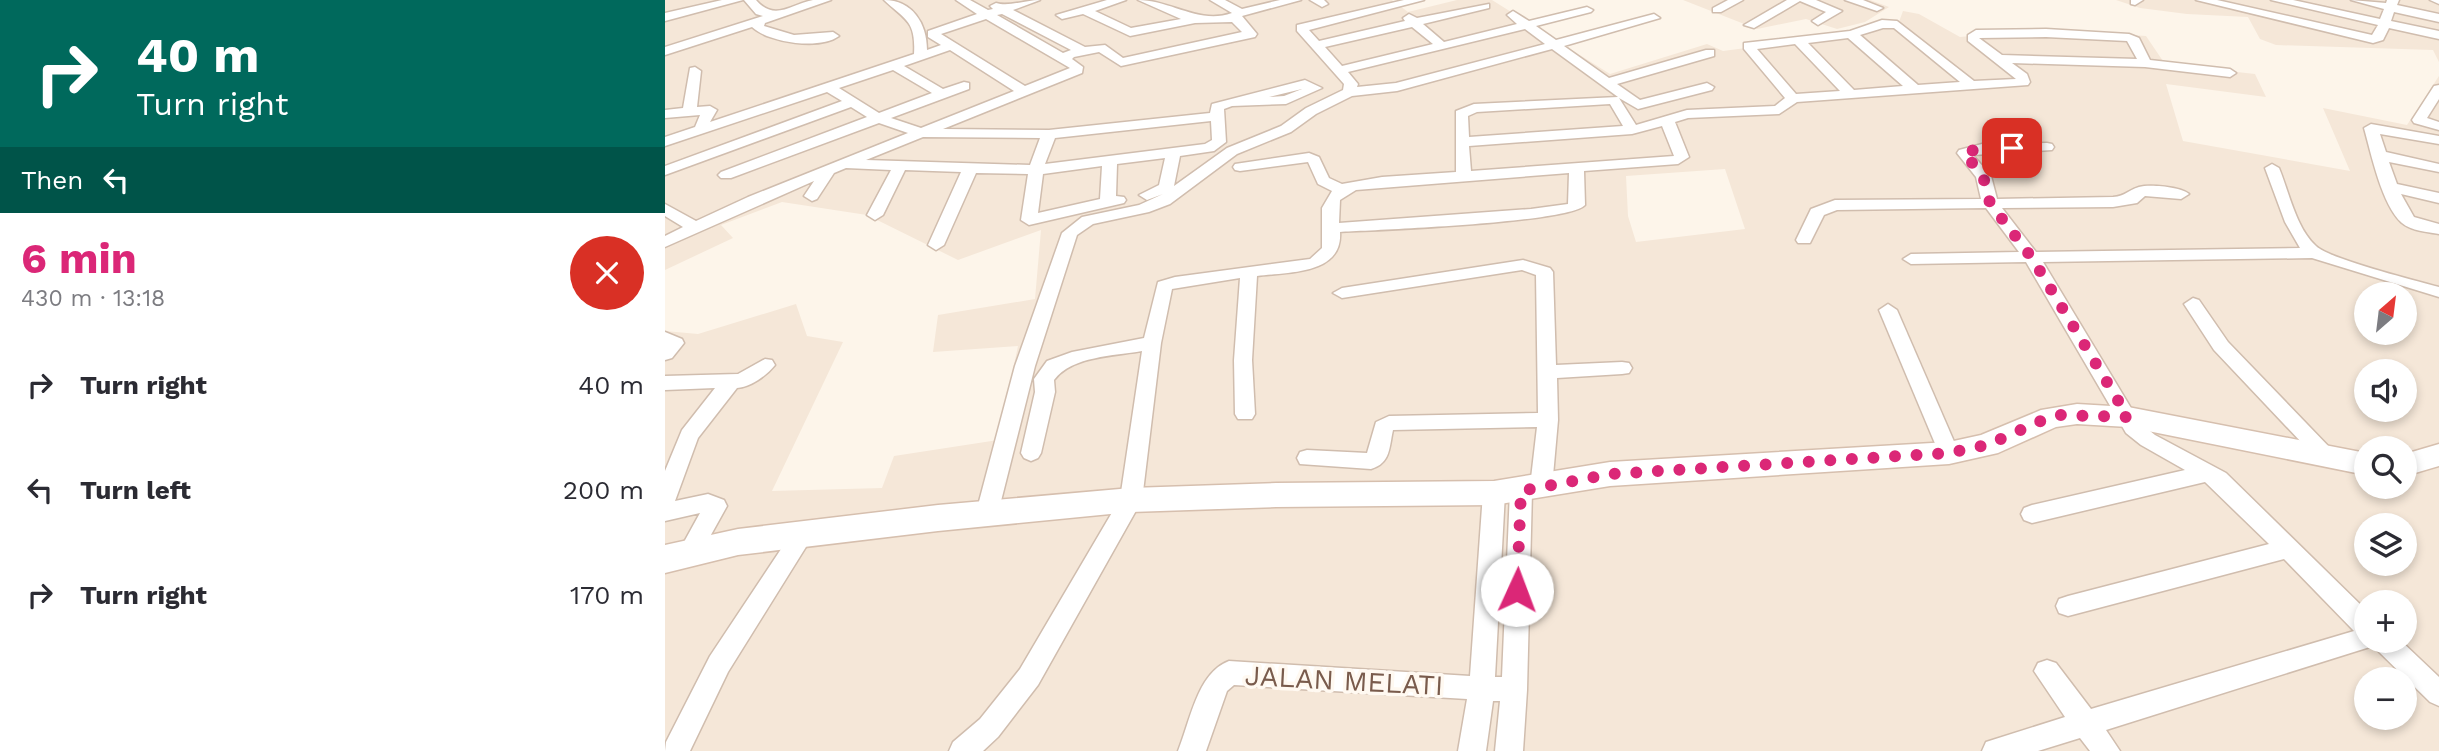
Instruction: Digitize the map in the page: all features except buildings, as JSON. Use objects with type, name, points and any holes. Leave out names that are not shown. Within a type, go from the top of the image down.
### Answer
[{"type":"street","points":[[665,17],[737,0]]},
{"type":"street","points":[[750,0],[759,17],[758,27],[783,39],[803,40],[833,36]]},
{"type":"street","points":[[665,51],[802,0]]},
{"type":"street","points":[[759,17],[777,15],[825,0]]},
{"type":"street","points":[[890,0],[916,19],[922,37],[920,57]]},
{"type":"street","points":[[701,156],[740,187],[828,171],[1022,90],[1077,70],[1077,67],[962,0]]},
{"type":"street","points":[[986,0],[1082,51]]},
{"type":"street","points":[[1022,90],[932,34],[1034,0]]},
{"type":"street","points":[[1062,15],[1120,0]]},
{"type":"street","points":[[1144,0],[1195,20]]},
{"type":"street","points":[[1061,60],[1082,51],[1105,49],[1121,62],[1250,35],[1251,32],[1237,14],[1216,0]]},
{"type":"street","points":[[1237,14],[1268,0]]},
{"type":"street","points":[[1092,8],[1088,12],[1092,16],[1131,32],[1237,14],[1295,0]]},
{"type":"street","points":[[1349,92],[1351,84],[1301,28],[1418,0]]},
{"type":"street","points":[[1717,10],[1737,0]]},
{"type":"street","points":[[1750,26],[1795,0]]},
{"type":"street","points":[[1805,0],[1836,11],[1818,22]]},
{"type":"street","points":[[1851,0],[1877,8]]},
{"type":"street","points":[[2202,0],[2370,38],[2379,37],[2392,4]]},
{"type":"street","points":[[2261,14],[2268,0]]},
{"type":"street","points":[[2277,0],[2439,35]]},
{"type":"street","points":[[2357,0],[2392,4],[2439,18]]},
{"type":"street","points":[[1393,6],[1442,46]]},
{"type":"street","points":[[1317,45],[1485,6]]},
{"type":"street","points":[[1338,71],[1587,10]]},
{"type":"street","points":[[1513,15],[1638,105],[1707,87]]},
{"type":"street","points":[[987,513],[1025,366],[1070,233],[1088,220],[1143,209],[1164,201],[1193,182],[1231,151],[1286,129],[1311,111],[1349,92],[1397,87],[1654,18]]},
{"type":"street","points":[[1793,98],[1747,47],[1851,34],[1882,24],[1897,25],[1972,86]]},
{"type":"street","points":[[918,31],[939,30]]},
{"type":"street","points":[[1462,142],[1632,130],[1668,122],[1687,114],[1779,110],[1793,98],[2023,82],[2022,77],[1972,36],[2046,33],[2127,38],[2134,41],[2145,63]]},
{"type":"street","points":[[1851,34],[1914,89]]},
{"type":"street","points":[[1798,40],[1851,94]]},
{"type":"street","points":[[665,140],[950,46]]},
{"type":"street","points":[[1607,83],[1710,53]]},
{"type":"street","points":[[2000,59],[2145,63],[2230,73]]},
{"type":"street","points":[[894,65],[941,94]]},
{"type":"street","points":[[689,112],[695,71]]},
{"type":"street","points":[[829,86],[878,118],[923,132],[1049,134],[1218,116]]},
{"type":"street","points":[[665,242],[695,228],[740,187],[878,118],[964,86]]},
{"type":"street","points":[[2437,96],[2419,120],[2439,126]]},
{"type":"street","points":[[1464,177],[1461,114],[1473,108],[1614,100],[1632,130]]},
{"type":"street","points":[[665,171],[852,102]]},
{"type":"street","points":[[847,164],[1036,170],[1173,153],[1216,146],[1219,142],[1217,107],[1230,102]]},
{"type":"street","points":[[665,114],[711,110],[702,127]]},
{"type":"street","points":[[1240,167],[1309,158],[1314,160],[1323,181],[1342,190],[1382,182],[1678,160],[1682,157],[1668,122]]},
{"type":"street","points":[[2439,140],[2372,128],[2378,155],[2409,221],[2439,229]]},
{"type":"street","points":[[1049,134],[1036,170],[1029,220],[1164,191],[1173,153]]},
{"type":"street","points":[[2047,147],[1982,148],[1964,153],[1983,176],[1990,203],[2032,258],[2133,428],[2148,440],[2224,484],[2354,614]]},
{"type":"street","points":[[2378,155],[2439,168]]},
{"type":"street","points":[[1108,202],[1110,161]]},
{"type":"street","points":[[875,215],[900,166]]},
{"type":"street","points":[[2272,168],[2294,227],[2313,253]]},
{"type":"street","points":[[936,245],[969,169]]},
{"type":"street","points":[[1332,228],[1531,214],[1572,208],[1577,205],[1576,169]]},
{"type":"street","points":[[812,197],[828,171]]},
{"type":"street","points":[[2393,188],[2439,198]]},
{"type":"street","points":[[963,751],[989,728],[1029,677],[1131,500],[1151,343],[1161,291],[1167,284],[1315,264],[1325,259],[1330,253],[1332,228],[1329,205],[1342,190]]},
{"type":"street","points":[[1804,240],[1817,212],[1835,205],[2121,202],[2131,200],[2143,191],[2181,194]]},
{"type":"street","points":[[665,209],[695,228]]},
{"type":"street","points":[[1911,259],[2313,253],[2394,281],[2439,292]]},
{"type":"street","points":[[1342,293],[1523,265],[1536,267],[1544,272],[1548,420],[1519,490],[1472,751]]},
{"type":"street","points":[[1245,414],[1243,360],[1249,273]]},
{"type":"street","points":[[2193,304],[2221,346],[2326,456]]},
{"type":"street","points":[[1888,310],[1949,453]]},
{"type":"street","points":[[665,338],[675,343],[665,354]]},
{"type":"street","points":[[1031,453],[1045,392],[1044,379],[1049,370],[1061,361],[1072,358],[1151,343]]},
{"type":"street","points":[[665,383],[731,382],[749,377],[765,365]]},
{"type":"street","points":[[1545,372],[1622,368]]},
{"type":"street","points":[[665,499],[689,435],[731,382]]},
{"type":"street","points":[[677,556],[738,542],[987,513],[1131,500],[1519,490],[1611,474],[1949,453],[1987,445],[2061,415],[2128,417],[2354,462]]},
{"type":"street","points":[[1307,458],[1371,461],[1378,455],[1383,427],[1389,424],[1548,420]]},
{"type":"street","points":[[2417,461],[2439,455]]},
{"type":"street","points":[[2032,514],[2204,474]]},
{"type":"street","points":[[1509,751],[1514,690],[1519,490]]},
{"type":"street","points":[[665,512],[715,503],[716,506],[677,556]]},
{"type":"street","points":[[676,751],[719,664],[803,534]]},
{"type":"street","points":[[2068,606],[2287,549]]},
{"type":"street","points":[[1996,751],[2354,642]]},
{"type":"street","points":[[2396,653],[2439,694]]},
{"type":"street","points":[[2047,671],[2106,751]]},
{"type":"street","name":"JALAN MELATI","points":[[1197,740],[1217,684],[1229,673],[1514,690]]},
{"type":"shaded area","points":[[665,0],[1392,0],[1408,12],[1457,0],[1492,0],[1610,74],[1707,44],[1723,51],[1882,30],[1899,22],[1903,11],[1919,14],[1960,37],[2045,29],[2146,36],[2165,64],[2255,74],[2266,97],[2166,84],[2183,141],[2350,171],[2323,108],[2407,125],[2439,76],[2439,751],[665,751],[665,331],[698,334],[796,304],[807,336],[843,342],[772,491],[882,488],[894,456],[998,440],[1018,346],[933,352],[938,315],[1035,299],[1041,230],[958,260],[867,215],[782,202],[721,225],[733,238],[665,270]],"holes":[[[1725,169],[1745,229],[1636,242],[1628,216],[1626,176]]]},
{"type":"shaded area","points":[[1683,0],[1870,0],[1889,7],[1865,22],[1837,29],[1806,19],[1757,29]]},
{"type":"shaded area","points":[[2116,0],[2439,0],[2439,62],[2433,50],[2276,45],[2260,39],[2248,17],[2140,8]]},
{"type":"route","points":[[1517,590],[1521,491],[1611,474],[1949,453],[1987,445],[2051,417],[2077,414],[2128,417],[2032,258],[1990,203],[1983,176],[1964,153],[1982,148],[2012,148]]}]
